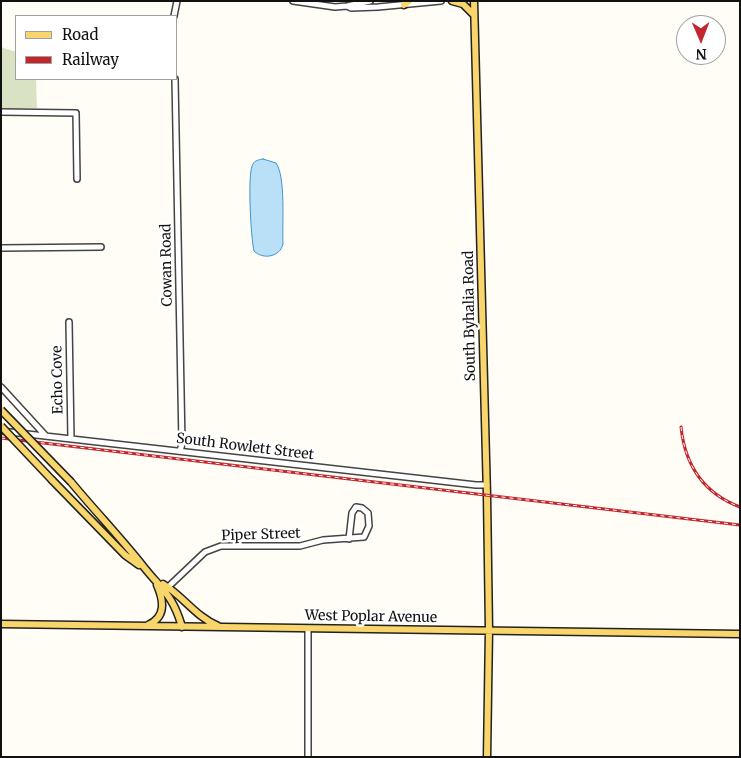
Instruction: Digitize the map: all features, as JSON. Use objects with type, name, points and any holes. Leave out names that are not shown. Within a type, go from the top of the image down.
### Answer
[{"type":"main road","points":[[452,1],[467,7],[474,16]]},
{"type":"main road","name":"South Byhalia Road","points":[[474,1],[487,485],[489,630],[487,757]]},
{"type":"main road","points":[[1,410],[71,482],[165,590],[201,617],[223,628]]},
{"type":"main road","points":[[1,426],[125,555],[144,568]]},
{"type":"main road","points":[[145,626],[156,620],[162,611],[165,590]]},
{"type":"main road","points":[[165,590],[174,605],[182,627]]},
{"type":"main road","name":"West Poplar Avenue","points":[[1,624],[740,634]]},
{"type":"street","points":[[174,15],[176,1]]},
{"type":"street","points":[[293,1],[320,6],[362,8],[441,1]]},
{"type":"street","points":[[347,6],[370,1]]},
{"type":"street","name":"Cowan Road","points":[[175,80],[182,444],[180,451]]},
{"type":"street","points":[[1,112],[76,113],[77,179]]},
{"type":"street","points":[[1,248],[100,247]]},
{"type":"street","name":"Echo Cove","points":[[69,322],[71,439]]},
{"type":"street","points":[[1,387],[46,436]]},
{"type":"street","name":"South Rowlett Street","points":[[1,431],[487,485]]},
{"type":"street","points":[[356,507],[362,508],[368,513],[369,526],[364,537],[350,539],[352,513],[356,507]]},
{"type":"street","name":"Piper Street","points":[[165,590],[205,552],[221,546],[300,546],[323,540],[350,539]]},
{"type":"street","points":[[308,629],[308,757]]},
{"type":"green space","points":[[1,47],[15,52],[15,80],[36,80],[37,108],[1,109]]},
{"type":"water","points":[[263,159],[276,163],[281,179],[283,202],[283,244],[278,252],[271,256],[262,256],[254,251],[252,233],[250,206],[251,170],[257,160]]},
{"type":"railway","points":[[681,427],[687,454],[698,476],[716,494],[740,507]]},
{"type":"railway","points":[[1,438],[740,525]]}]
